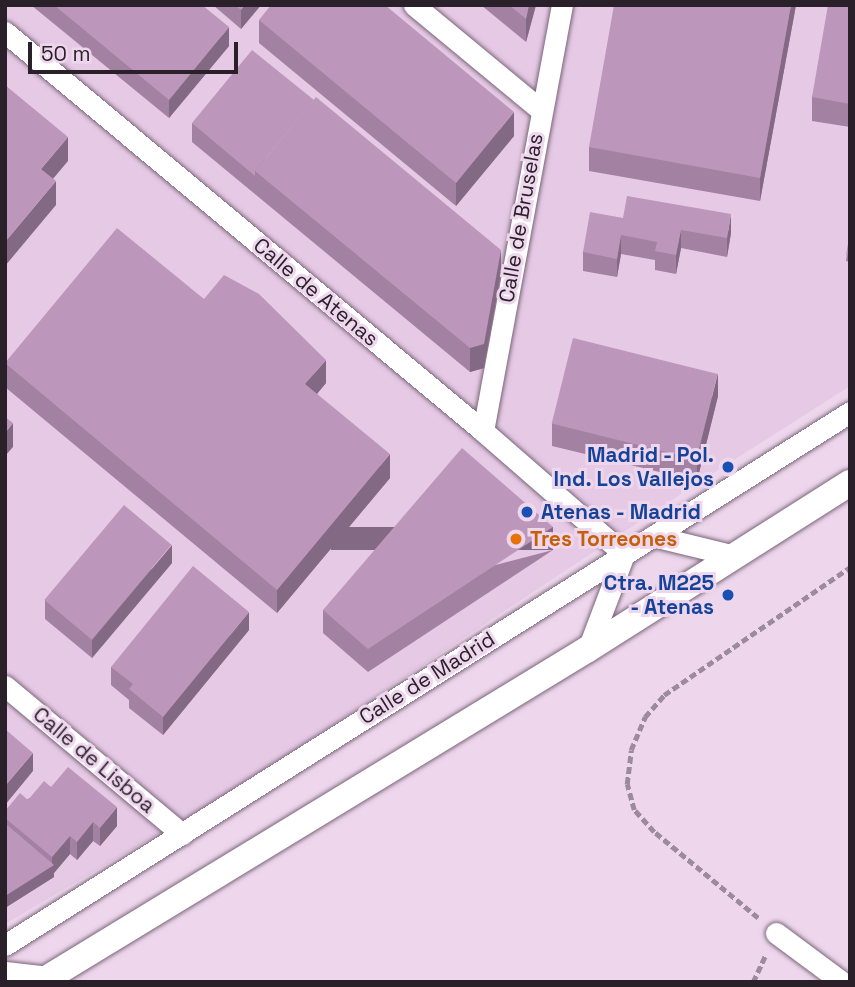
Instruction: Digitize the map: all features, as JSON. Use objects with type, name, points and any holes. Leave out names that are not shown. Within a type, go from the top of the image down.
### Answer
[{"type":"street","points":[[414,5],[541,110]]},
{"type":"street","name":"Calle de Bruselas","points":[[482,431],[562,5]]},
{"type":"street","name":"Calle de Atenas","points":[[5,33],[482,431],[624,554]]},
{"type":"street","name":"Calle de Madrid","points":[[5,945],[850,412]]},
{"type":"street","points":[[5,972],[45,979],[588,649],[850,483]]},
{"type":"street","points":[[653,536],[735,556]]},
{"type":"street","points":[[588,649],[624,554]]},
{"type":"street","name":"Calle de Lisboa","points":[[5,686],[182,834]]},
{"type":"street","points":[[776,933],[842,982]]},
{"type":"path","points":[[776,933],[654,832],[634,810],[627,784],[631,750],[645,717],[664,695],[850,567]]},
{"type":"shaded area","points":[[5,5],[850,5],[850,386],[687,490],[245,783],[5,924]]},
{"type":"building","points":[[54,5],[202,5],[229,27],[169,100]]},
{"type":"building","points":[[271,5],[385,5],[514,112],[456,183],[259,20]]},
{"type":"building","points":[[509,5],[529,5],[526,19]]},
{"type":"building","points":[[614,5],[791,5],[760,178],[589,147]]},
{"type":"building","points":[[828,5],[850,5],[850,104],[812,97]]},
{"type":"building","points":[[252,50],[314,100],[255,171],[255,176],[192,123]]},
{"type":"building","points":[[5,85],[68,137],[41,169],[56,181],[5,242]]},
{"type":"building","points":[[316,97],[501,250],[484,344],[470,348],[255,171]]},
{"type":"building","points":[[627,196],[731,214],[727,238],[681,230],[676,255],[655,251],[657,242],[621,235],[617,259],[583,252],[590,212],[623,218]]},
{"type":"building","points":[[117,228],[204,299],[224,275],[259,294],[326,360],[305,384],[390,454],[277,590],[5,363]]},
{"type":"building","points":[[850,232],[850,255],[846,255]]},
{"type":"building","points":[[573,338],[718,374],[696,459],[552,423]]},
{"type":"building","points":[[5,417],[13,423],[5,433]]},
{"type":"building","points":[[462,448],[553,527],[368,649],[323,610]]},
{"type":"building","points":[[124,505],[171,545],[92,640],[44,600]]},
{"type":"building","points":[[193,566],[249,612],[163,717],[129,689],[133,684],[111,667]]},
{"type":"building","points":[[5,729],[33,753],[5,786]]},
{"type":"building","points":[[68,767],[117,807],[100,828],[93,822],[77,842],[70,836],[52,857],[5,818],[5,811],[20,793],[28,800],[44,781],[51,787]]},
{"type":"building","points":[[5,825],[54,865],[5,896]]},
{"type":"place","name":"Madrid - Pol. Ind. Los Vallejos","points":[[728,467]]},
{"type":"place","name":"Atenas - Madrid","points":[[527,512]]},
{"type":"place","name":"Tres Torreones","points":[[516,539]]},
{"type":"place","name":"Ctra. M225 - Atenas","points":[[728,595]]}]
